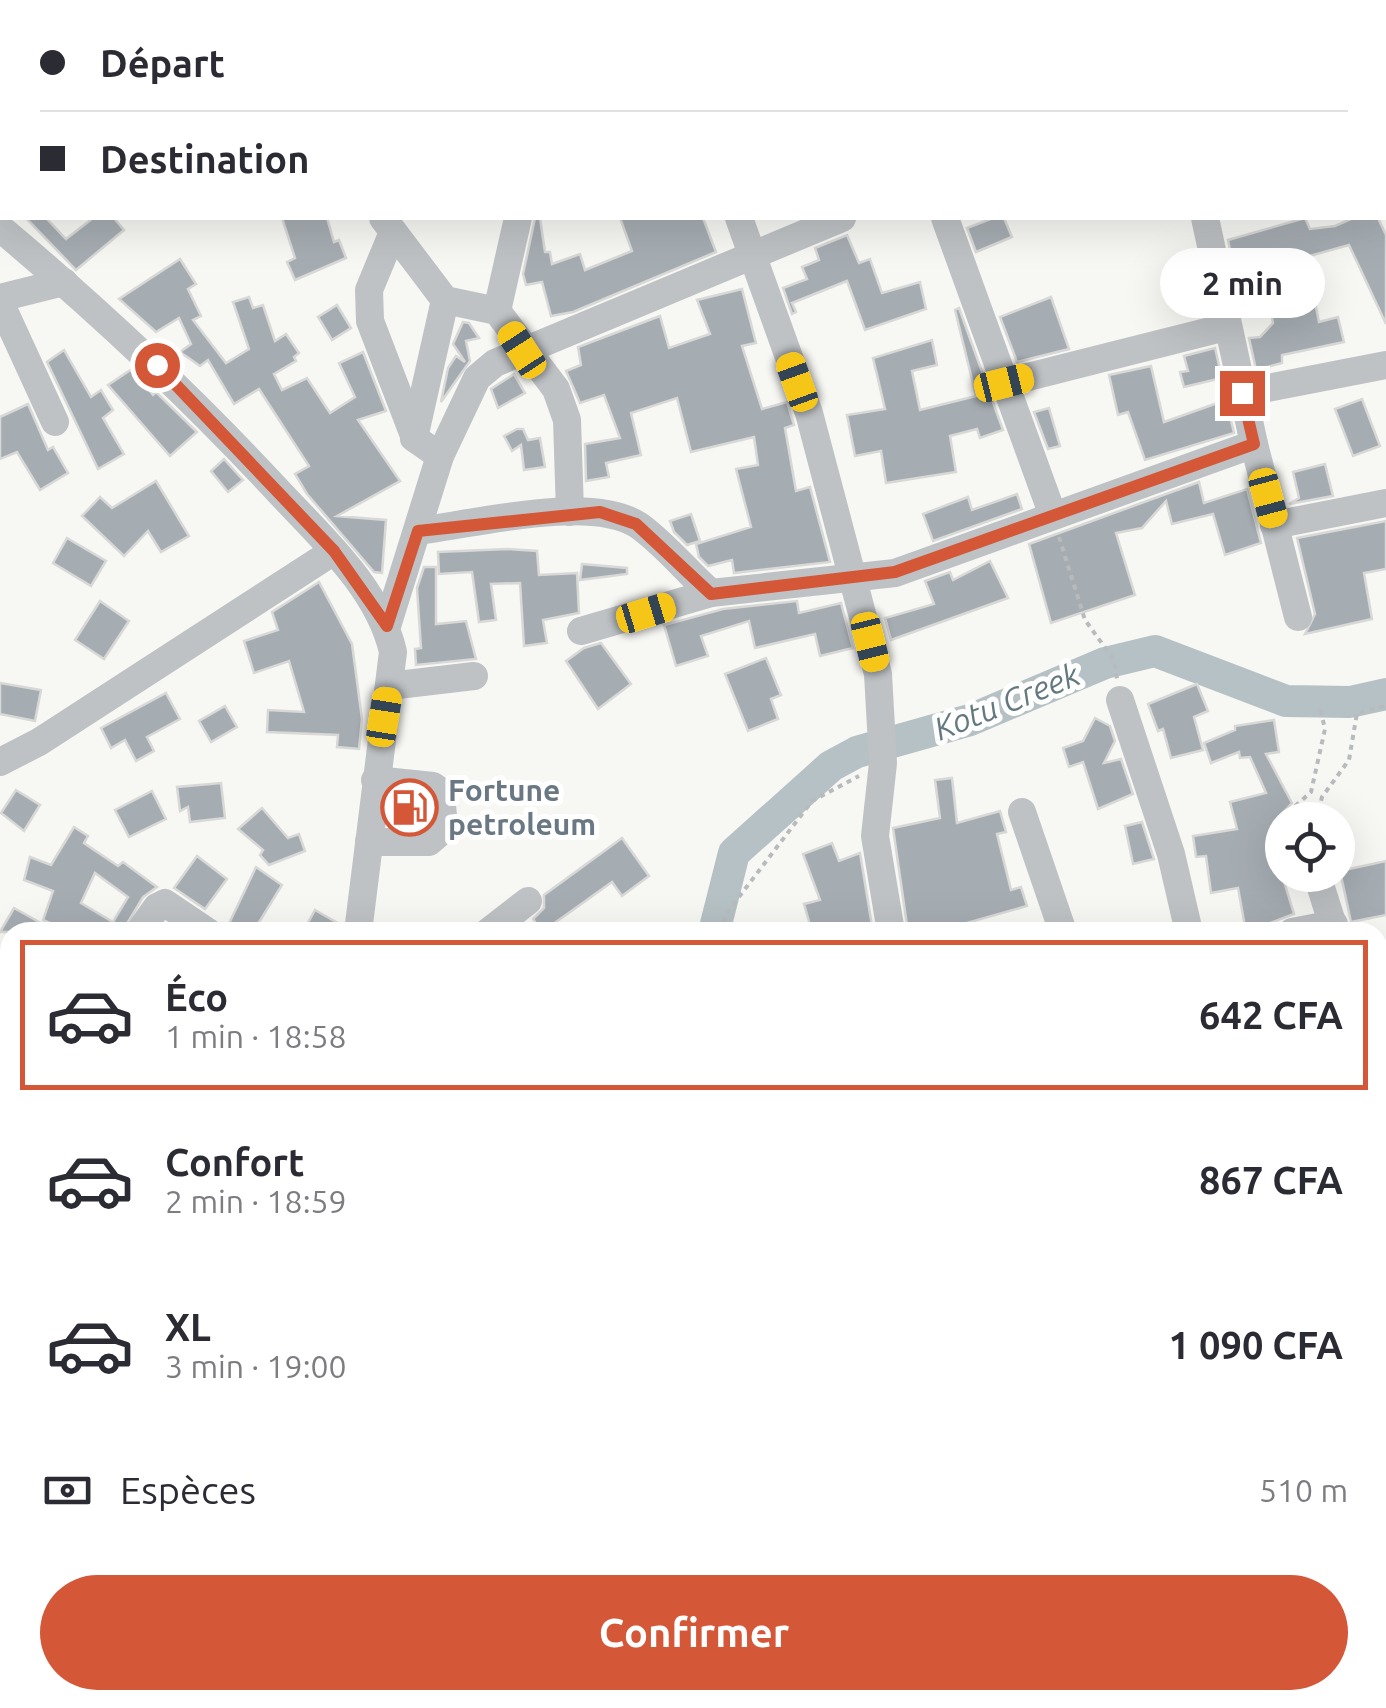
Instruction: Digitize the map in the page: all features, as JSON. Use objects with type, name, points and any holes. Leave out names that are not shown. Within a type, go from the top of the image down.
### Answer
[{"type":"street","points":[[497,311],[518,220]]},
{"type":"street","points":[[740,220],[808,413],[878,674],[883,768],[875,836],[889,922]]},
{"type":"street","points":[[387,626],[440,456],[477,378],[522,350],[597,324],[837,220]]},
{"type":"street","points":[[946,220],[1052,513]]},
{"type":"street","points":[[1205,220],[1226,326],[1298,618]]},
{"type":"street","points":[[388,225],[446,300],[497,311],[522,350],[556,389],[567,420],[570,512]]},
{"type":"street","points":[[388,225],[369,290],[370,321],[414,438],[440,456]]},
{"type":"street","points":[[0,228],[178,384],[334,551],[387,626],[393,652],[359,922]]},
{"type":"street","points":[[54,422],[0,300],[64,282]]},
{"type":"street","points":[[414,438],[446,300]]},
{"type":"street","points":[[1004,383],[1226,326]]},
{"type":"street","points":[[1242,393],[1386,366]]},
{"type":"street","points":[[581,631],[711,594],[895,572],[1254,444]]},
{"type":"street","points":[[1274,524],[1386,502]]},
{"type":"street","points":[[418,531],[570,512],[600,512],[636,524],[711,594]]},
{"type":"street","points":[[0,762],[39,742],[334,551]]},
{"type":"street","points":[[389,686],[474,676]]},
{"type":"street","points":[[1120,700],[1171,854],[1187,922]]},
{"type":"street","points":[[369,842],[430,842],[444,829],[441,792],[433,786],[375,780]]},
{"type":"street","points":[[1022,812],[1060,922]]},
{"type":"street","points":[[1322,892],[1332,922]]},
{"type":"street","points":[[501,922],[528,901]]},
{"type":"street","points":[[146,922],[165,903],[193,922]]},
{"type":"path","points":[[1052,513],[1084,620],[1116,666],[1120,700]]},
{"type":"path","points":[[1321,802],[1349,760],[1357,714],[1386,706]]},
{"type":"path","points":[[1300,802],[1312,792],[1325,729],[1320,708]]},
{"type":"path","points":[[726,922],[737,898],[812,801],[851,778],[883,768]]},
{"type":"building","points":[[28,220],[48,220],[66,239],[90,220],[116,220],[124,230],[76,270]]},
{"type":"building","points":[[283,220],[328,220],[334,242],[339,240],[346,258],[295,280],[287,262],[295,258]]},
{"type":"building","points":[[535,220],[540,220],[545,252],[550,252],[552,264],[580,254],[585,270],[632,251],[621,220],[704,220],[716,252],[573,312],[551,316],[542,282],[526,285],[523,274]]},
{"type":"building","points":[[988,220],[1005,220],[1012,237],[976,252],[967,228]]},
{"type":"building","points":[[1298,220],[1306,220],[1310,229],[1348,220],[1379,220],[1386,235],[1386,324],[1349,245],[1306,257],[1319,322],[1338,317],[1344,342],[1282,355],[1282,363],[1256,370],[1249,338],[1260,337],[1273,323],[1263,274],[1237,283],[1228,240]]},
{"type":"building","points":[[847,235],[859,263],[870,259],[882,293],[920,282],[926,309],[865,330],[847,281],[792,303],[796,312],[792,314],[783,288],[807,279],[802,267],[819,260],[815,248]]},
{"type":"building","points":[[180,259],[196,284],[188,289],[201,316],[193,320],[226,363],[249,349],[233,302],[249,297],[253,308],[263,305],[275,341],[286,334],[299,353],[294,357],[296,361],[274,374],[282,390],[307,378],[330,413],[355,397],[339,363],[363,352],[386,411],[358,420],[400,481],[337,516],[386,520],[382,573],[374,572],[307,494],[295,474],[309,466],[259,389],[234,404],[208,360],[200,366],[180,352],[191,344],[179,318],[156,332],[119,299]]},
{"type":"building","points":[[742,289],[756,343],[742,346],[762,409],[787,402],[794,425],[785,428],[796,491],[810,487],[830,562],[734,573],[732,560],[708,566],[699,557],[696,544],[751,527],[736,469],[758,465],[754,437],[691,452],[677,398],[631,413],[641,455],[606,463],[609,477],[586,481],[585,444],[620,438],[604,395],[580,403],[566,371],[581,365],[578,347],[660,316],[669,348],[710,334],[697,300]]},
{"type":"building","points":[[1051,297],[1069,349],[1017,362],[1000,317]]},
{"type":"building","points":[[337,305],[351,328],[332,340],[318,317]]},
{"type":"building","points":[[959,308],[1003,430],[980,438],[977,429],[950,436],[956,472],[886,483],[881,451],[855,456],[847,415],[885,409],[873,358],[932,340],[937,365],[912,371],[920,410],[976,396],[955,310]]},
{"type":"building","points":[[463,322],[469,323],[479,338],[466,341],[470,361],[441,402],[448,368],[456,356],[465,362],[453,344]]},
{"type":"building","points":[[1215,348],[1222,378],[1184,387],[1180,372],[1188,371],[1184,356]]},
{"type":"building","points":[[64,350],[91,397],[101,390],[113,410],[103,418],[124,454],[98,469],[47,362]]},
{"type":"building","points":[[1151,366],[1164,422],[1226,400],[1234,433],[1145,460],[1128,412],[1118,415],[1109,375]]},
{"type":"building","points":[[132,369],[153,395],[156,392],[197,432],[170,456],[108,385]]},
{"type":"building","points":[[514,374],[525,393],[498,408],[491,389]]},
{"type":"building","points":[[1362,399],[1380,446],[1353,456],[1335,409]]},
{"type":"building","points":[[28,404],[48,450],[53,447],[68,473],[40,490],[17,452],[0,459],[0,417]]},
{"type":"building","points":[[1049,408],[1060,446],[1048,449],[1034,412]]},
{"type":"building","points":[[523,429],[528,440],[540,438],[545,467],[524,470],[521,445],[512,451],[504,436]]},
{"type":"building","points":[[224,459],[243,480],[228,492],[211,471]]},
{"type":"building","points":[[1325,464],[1333,496],[1289,504],[1299,498],[1293,472]]},
{"type":"building","points":[[156,481],[189,536],[161,552],[148,531],[124,556],[82,516],[100,497],[112,508]]},
{"type":"building","points":[[1199,482],[1204,503],[1247,489],[1261,543],[1225,555],[1213,514],[1172,524],[1166,501],[1142,528],[1116,533],[1135,595],[1051,623],[1029,544]]},
{"type":"building","points":[[1017,494],[1022,509],[933,541],[923,514],[968,497],[972,510]]},
{"type":"building","points":[[691,514],[700,541],[687,545],[674,532],[670,521]]},
{"type":"building","points":[[1386,521],[1386,569],[1364,573],[1372,619],[1305,634],[1315,614],[1297,538]]},
{"type":"building","points":[[67,538],[106,561],[91,586],[53,563]]},
{"type":"building","points":[[537,551],[539,575],[577,573],[579,613],[543,620],[547,643],[524,646],[520,583],[491,584],[496,620],[479,622],[472,572],[439,574],[438,552]]},
{"type":"building","points":[[990,561],[1008,598],[891,640],[885,618],[934,604],[925,581],[950,572],[953,580]]},
{"type":"building","points":[[582,564],[627,568],[627,574],[580,580]]},
{"type":"building","points":[[424,567],[436,567],[436,624],[466,621],[476,659],[416,665],[415,649],[421,648],[417,588]]},
{"type":"building","points":[[319,582],[352,644],[362,719],[359,749],[337,747],[338,735],[267,732],[268,710],[304,712],[289,661],[254,673],[244,641],[278,630],[272,612]]},
{"type":"building","points":[[100,601],[129,621],[104,659],[75,640]]},
{"type":"building","points":[[797,601],[799,613],[841,603],[853,648],[820,656],[815,634],[755,648],[749,621],[701,636],[708,656],[676,666],[664,625],[723,609]]},
{"type":"building","points":[[601,643],[631,684],[598,709],[566,661],[584,648]]},
{"type":"building","points":[[766,658],[781,695],[771,699],[778,719],[748,731],[725,674]]},
{"type":"building","points":[[0,683],[41,690],[35,721],[0,714]]},
{"type":"building","points":[[1197,684],[1208,711],[1194,717],[1203,750],[1171,758],[1163,729],[1158,731],[1148,704]]},
{"type":"building","points":[[166,693],[180,719],[147,737],[154,751],[136,761],[125,740],[111,748],[101,728]]},
{"type":"building","points":[[225,706],[237,727],[211,742],[199,721]]},
{"type":"building","points":[[1095,718],[1110,726],[1115,741],[1104,763],[1121,759],[1133,794],[1098,809],[1083,762],[1069,767],[1063,748],[1083,741]]},
{"type":"building","points":[[1274,720],[1279,752],[1266,754],[1291,802],[1265,802],[1265,892],[1287,892],[1294,914],[1273,922],[1244,922],[1238,888],[1211,893],[1206,856],[1196,857],[1193,836],[1237,829],[1230,802],[1266,793],[1250,757],[1240,758],[1239,752],[1211,763],[1204,743],[1235,730],[1235,726]]},
{"type":"building","points":[[952,778],[957,823],[1000,811],[1006,832],[997,834],[1011,890],[1021,887],[1027,906],[970,922],[907,922],[893,828],[940,818],[935,780]]},
{"type":"building","points":[[221,783],[225,818],[190,822],[188,807],[180,811],[177,787]]},
{"type":"building","points":[[16,790],[40,805],[24,831],[1,813]]},
{"type":"building","points":[[152,791],[166,819],[129,837],[115,810]]},
{"type":"building","points":[[262,808],[288,838],[299,834],[305,851],[269,865],[260,855],[263,850],[238,829]]},
{"type":"building","points":[[1142,822],[1154,859],[1133,864],[1125,826]]},
{"type":"building","points":[[74,827],[88,836],[84,843],[118,866],[123,862],[157,887],[143,897],[128,922],[113,922],[47,922],[43,920],[53,891],[24,880],[30,857],[51,865]],"holes":[[[95,873],[128,897],[113,922],[81,903]]]},
{"type":"building","points":[[622,838],[649,876],[622,896],[612,882],[556,922],[533,919],[544,908],[544,895]]},
{"type":"building","points":[[832,843],[839,861],[860,853],[871,922],[809,922],[804,904],[820,900],[803,854]]},
{"type":"building","points":[[197,856],[227,879],[205,909],[174,888]]},
{"type":"building","points":[[1386,861],[1386,915],[1351,922],[1345,892],[1355,892],[1355,868]]},
{"type":"building","points":[[256,867],[282,885],[259,922],[230,922]]},
{"type":"building","points":[[14,908],[39,922],[6,922]]},
{"type":"building","points":[[315,910],[336,922],[308,922]]},
{"type":"waterway","name":"Kotu Creek","points":[[717,922],[734,853],[831,766],[857,752],[970,720],[1105,663],[1155,651],[1286,701],[1350,702],[1386,694]]},
{"type":"place","name":"Fortune petroleum","points":[[409,808]]},
{"type":"route","points":[[157,365],[334,551],[387,626],[418,531],[570,512],[600,512],[636,524],[711,594],[895,572],[1254,444],[1242,393]]}]
